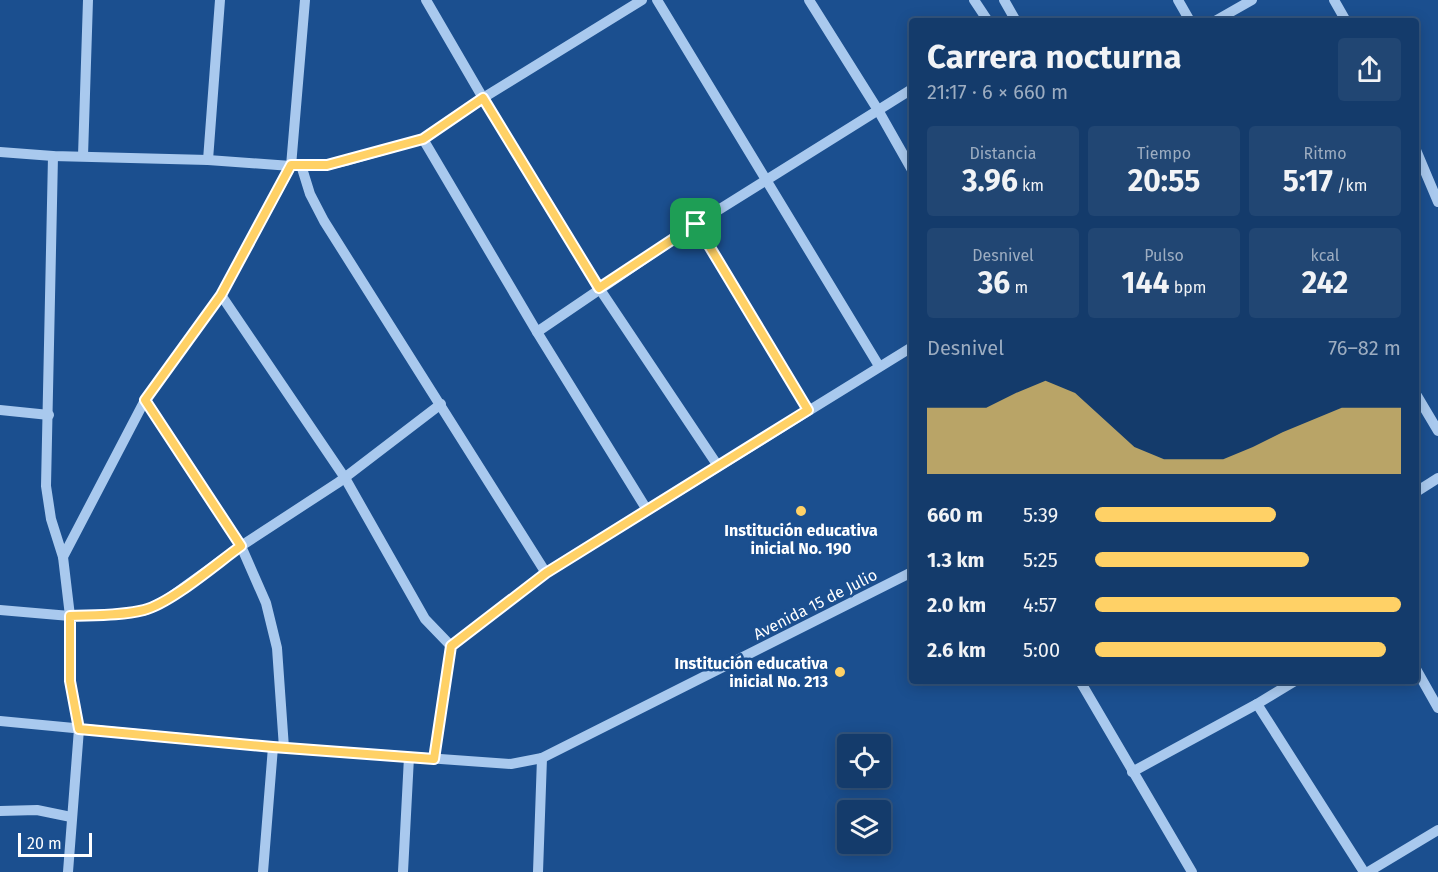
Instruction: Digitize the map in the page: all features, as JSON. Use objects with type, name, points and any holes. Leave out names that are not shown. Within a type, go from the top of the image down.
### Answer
[{"type":"street","points":[[83,156],[87,0]]},
{"type":"street","points":[[208,160],[220,0]]},
{"type":"street","points":[[63,557],[145,400],[221,295],[296,165],[305,0]]},
{"type":"street","points":[[426,0],[599,288],[718,466]]},
{"type":"street","points":[[0,152],[296,165],[327,165],[349,160],[423,139],[483,98],[642,0]]},
{"type":"street","points":[[657,0],[879,366]]},
{"type":"street","points":[[810,0],[909,165]]},
{"type":"street","points":[[974,0],[986,18]]},
{"type":"street","points":[[1004,0],[1014,18]]},
{"type":"street","points":[[1178,0],[1188,18]]},
{"type":"street","points":[[1220,18],[1252,0]]},
{"type":"street","points":[[1334,0],[1344,18]]},
{"type":"street","points":[[537,332],[696,224],[909,91]]},
{"type":"street","points":[[423,139],[537,332],[647,510]]},
{"type":"street","points":[[53,156],[46,486],[51,519],[63,557],[70,616],[70,681],[79,729],[68,872]]},
{"type":"street","points":[[1419,159],[1438,202]]},
{"type":"street","points":[[296,165],[316,206],[546,573]]},
{"type":"street","points":[[696,224],[808,410]]},
{"type":"street","points":[[221,295],[345,478],[425,619],[451,646]]},
{"type":"street","points":[[434,759],[451,646],[546,573],[909,349]]},
{"type":"street","points":[[1419,399],[1438,431]]},
{"type":"street","points":[[145,400],[241,546],[266,603],[277,648],[279,748],[262,872]]},
{"type":"street","points":[[0,610],[70,616],[121,614],[146,610],[166,600],[241,546],[345,478],[441,404]]},
{"type":"street","points":[[0,410],[49,415]]},
{"type":"street","points":[[1419,490],[1438,478]]},
{"type":"street","name":"Avenida 15 de Julio","points":[[0,721],[279,748],[511,764],[542,758],[909,574]]},
{"type":"street","points":[[1419,674],[1438,708]]},
{"type":"street","points":[[1082,684],[1192,872]]},
{"type":"street","points":[[1132,772],[1290,684]]},
{"type":"street","points":[[1257,704],[1370,871],[1438,830]]},
{"type":"street","points":[[403,872],[409,757]]},
{"type":"street","points":[[538,872],[542,758]]},
{"type":"street","points":[[0,811],[37,810],[71,818]]},
{"type":"place","name":"Institución educativa inicial No. 190","points":[[801,511]]},
{"type":"place","name":"Institución educativa inicial No. 213","points":[[840,672]]},
{"type":"route","points":[[483,98],[599,288],[696,224],[808,410],[546,573],[451,646],[434,759],[79,729],[70,681],[70,616],[121,614],[146,610],[166,600],[241,546],[145,400],[221,295],[291,165],[327,165],[423,139],[483,98]]}]
